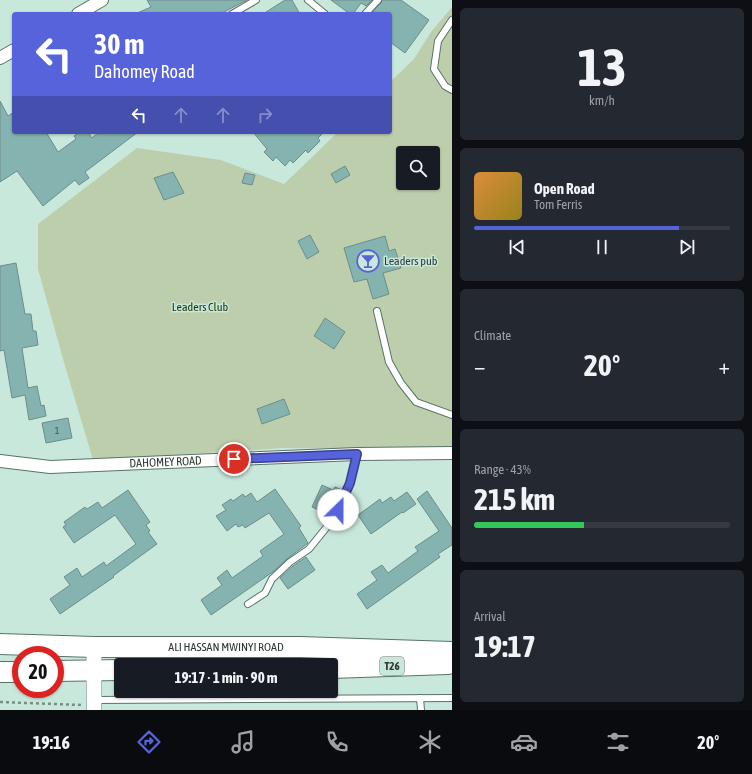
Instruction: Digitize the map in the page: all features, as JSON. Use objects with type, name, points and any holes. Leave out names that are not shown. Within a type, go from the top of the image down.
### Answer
[{"type":"highway","name":"ALI HASSAN MWINYI ROAD","points":[[0,644],[94,647],[300,647],[452,652]]},
{"type":"highway","name":"T26","points":[[338,668],[452,664]]},
{"type":"highway","points":[[0,672],[12,672]]},
{"type":"highway","points":[[64,676],[94,692],[114,676]]},
{"type":"street","points":[[79,12],[86,3],[102,0]]},
{"type":"street","points":[[0,58],[12,51]]},
{"type":"street","name":"DAHOMEY ROAD","points":[[0,461],[50,467],[357,454],[452,452]]},
{"type":"street","points":[[94,647],[94,692]]},
{"type":"lane","points":[[235,12],[256,0]]},
{"type":"lane","points":[[308,0],[323,12]]},
{"type":"lane","points":[[367,12],[378,0]]},
{"type":"lane","points":[[452,20],[438,41],[434,69],[445,86],[452,90]]},
{"type":"lane","points":[[377,311],[389,362],[401,383],[416,402],[452,415]]},
{"type":"lane","points":[[248,604],[265,593],[272,579],[290,562],[309,549],[326,528],[338,510],[350,483],[357,454]]},
{"type":"lane","points":[[94,692],[452,698]]},
{"type":"lane","points":[[420,698],[421,710]]},
{"type":"green space","name":"Leaders Club","points":[[452,7],[452,449],[284,448],[93,460],[38,269],[38,224],[137,148],[221,160],[284,184],[336,134],[392,134],[392,80],[414,59],[431,32]]},
{"type":"building","points":[[147,0],[247,0],[224,12],[140,12],[151,7]]},
{"type":"building","points":[[285,0],[292,0],[299,12],[266,12]]},
{"type":"building","points":[[331,0],[372,0],[366,6],[361,3],[354,12],[347,12]]},
{"type":"building","points":[[382,0],[401,0],[429,20],[405,53],[392,43],[392,12],[373,11]]},
{"type":"building","points":[[0,101],[8,116],[12,113],[12,134],[47,134],[58,152],[76,139],[74,136],[77,134],[89,134],[92,138],[97,134],[135,134],[85,172],[89,178],[79,185],[75,180],[43,206],[17,171],[0,182]]},
{"type":"building","points":[[255,134],[322,134],[318,138],[320,141],[308,153],[306,150],[293,163],[290,160],[285,166],[276,157],[273,161],[264,152],[267,149]]},
{"type":"building","points":[[345,166],[350,175],[336,183],[331,174]]},
{"type":"building","points":[[173,172],[184,193],[164,200],[154,178]]},
{"type":"building","points":[[245,173],[255,175],[252,185],[242,183]]},
{"type":"building","points":[[310,235],[319,252],[307,259],[298,241]]},
{"type":"building","points":[[385,236],[389,251],[395,249],[401,268],[383,273],[389,294],[373,299],[367,279],[354,282],[344,248]]},
{"type":"building","points":[[16,263],[25,314],[31,314],[33,331],[36,331],[38,345],[22,348],[28,388],[37,386],[41,406],[44,405],[46,416],[29,420],[25,395],[12,398],[4,350],[0,351],[0,266]]},
{"type":"building","points":[[325,318],[345,332],[334,349],[314,336]]},
{"type":"building","points":[[284,399],[290,414],[262,424],[257,409]]},
{"type":"building","points":[[68,418],[72,438],[46,443],[42,423]]},
{"type":"building","points":[[322,485],[333,490],[335,487],[342,490],[336,504],[333,502],[328,514],[312,507]]},
{"type":"building","points":[[275,489],[301,526],[299,528],[308,543],[274,571],[211,615],[201,600],[222,585],[217,578],[227,570],[232,578],[263,556],[260,551],[284,534],[269,513],[245,528],[243,525],[238,527],[236,524],[227,531],[216,516],[226,510],[222,505],[231,499],[233,501],[243,494],[245,497],[251,493],[257,502]]},
{"type":"building","points":[[128,490],[150,522],[146,525],[150,531],[148,532],[157,544],[113,576],[114,577],[60,614],[50,599],[70,585],[64,577],[77,568],[82,577],[104,562],[106,566],[136,544],[115,515],[74,543],[63,527],[66,525],[64,522],[85,507],[87,509],[98,502],[102,508]]},
{"type":"building","points":[[427,491],[452,528],[452,545],[438,554],[440,557],[367,609],[357,594],[377,580],[371,572],[382,565],[388,573],[418,551],[415,547],[439,531],[417,499]]},
{"type":"building","points":[[407,492],[416,504],[371,534],[358,515],[380,499],[382,503],[391,497],[394,501]]},
{"type":"building","points":[[306,557],[315,570],[288,589],[280,578]]},
{"type":"place","name":"Leaders pub","points":[[368,261]]},
{"type":"route","points":[[234,459],[357,454],[350,483],[338,510]]}]
